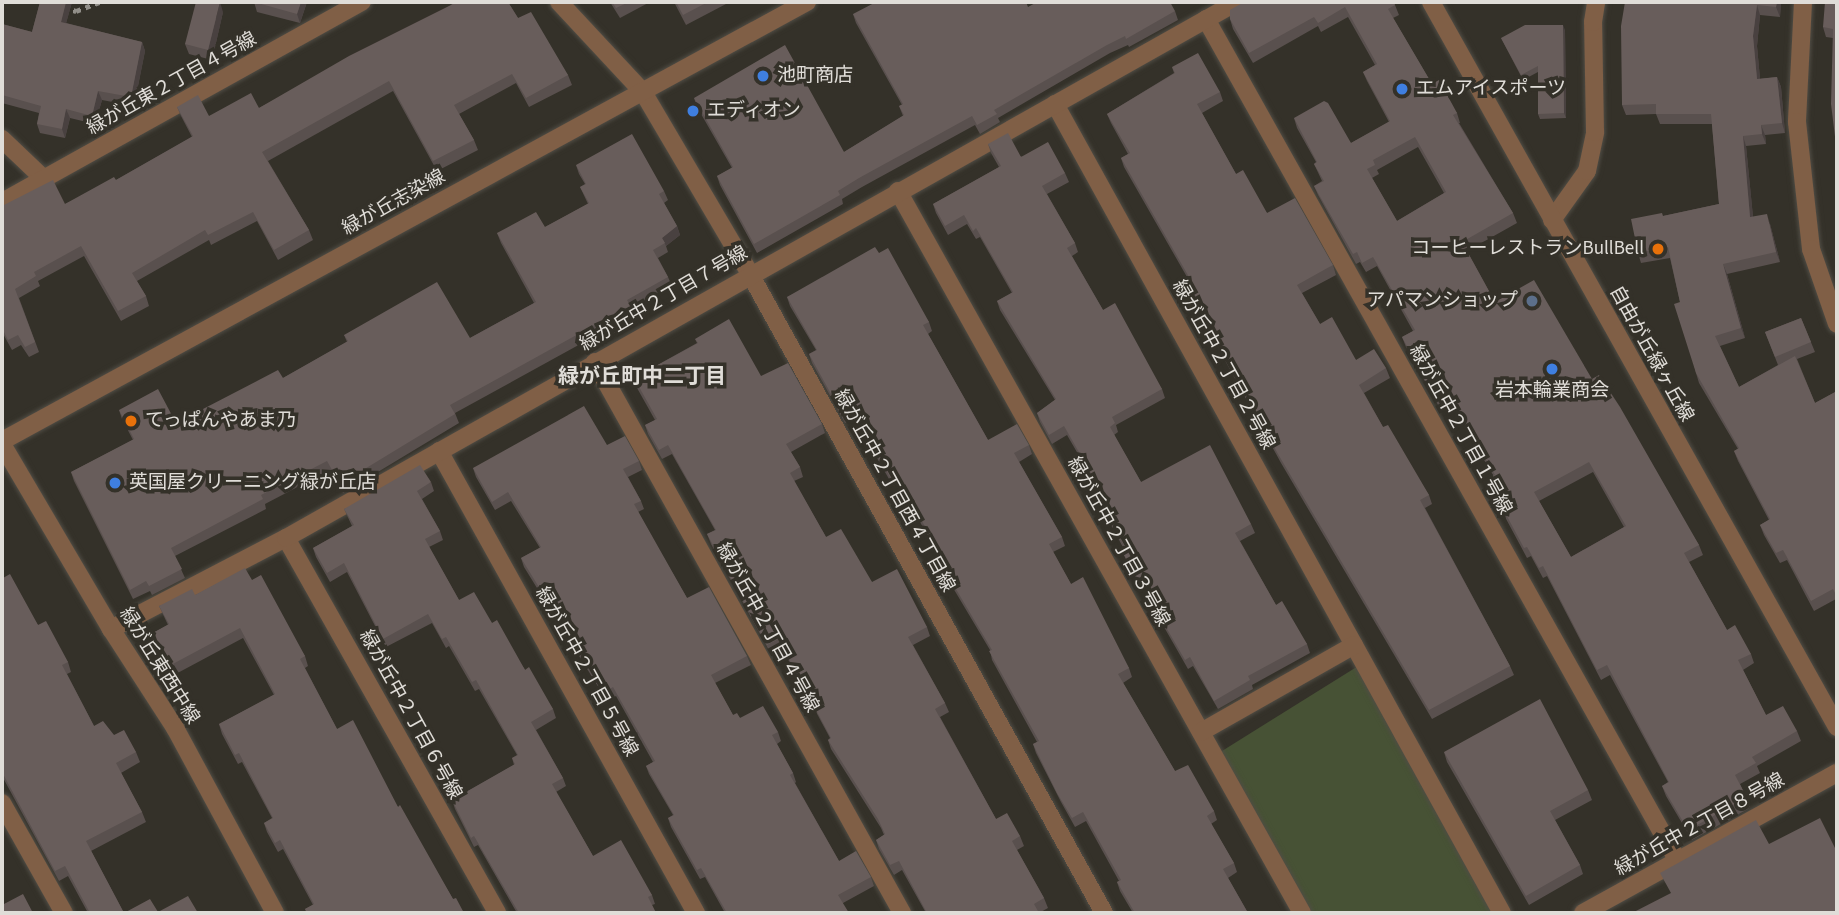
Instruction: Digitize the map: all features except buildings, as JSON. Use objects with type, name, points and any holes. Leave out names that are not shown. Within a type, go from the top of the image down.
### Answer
[{"type":"street","name":"緑が丘東２丁目４号線","points":[[2,202],[362,2]]},
{"type":"street","name":"緑が丘中２丁目西４丁目線","points":[[559,2],[643,92],[750,274],[1104,913]]},
{"type":"street","name":"緑が丘志染線","points":[[2,442],[807,2]]},
{"type":"street","name":"緑が丘中２丁目７号線","points":[[111,629],[286,538],[750,274],[1237,2]]},
{"type":"street","name":"自由が丘緑ヶ丘線","points":[[1431,2],[1837,727]]},
{"type":"street","points":[[1552,220],[1587,171],[1595,132],[1592,22],[1596,2]]},
{"type":"street","points":[[1803,2],[1797,122],[1811,249],[1837,324]]},
{"type":"street","name":"緑が丘中２丁目１号線","points":[[1206,19],[1678,861]]},
{"type":"street","name":"緑が丘中２丁目２号線","points":[[1055,104],[1502,913]]},
{"type":"street","points":[[2,139],[44,179]]},
{"type":"street","name":"緑が丘中２丁目３号線","points":[[898,191],[1302,913]]},
{"type":"street","name":"緑が丘中２丁目４号線","points":[[595,362],[902,913]]},
{"type":"street","name":"緑が丘東西中線","points":[[2,442],[111,629],[174,728],[275,913]]},
{"type":"street","name":"緑が丘中２丁目５号線","points":[[439,451],[696,913]]},
{"type":"street","name":"緑が丘中２丁目６号線","points":[[286,538],[497,913]]},
{"type":"street","points":[[1201,732],[1354,645]]},
{"type":"street","name":"緑が丘中２丁目８号線","points":[[1583,913],[1837,773]]},
{"type":"street","points":[[2,803],[64,913]]},
{"type":"path","points":[[57,5],[76,11],[100,2]]},
{"type":"green space","points":[[1363,663],[1502,913],[1302,913],[1214,756]]},
{"type":"place","name":"池町商店","points":[[763,76]]},
{"type":"place","name":"エムアイスポーツ","points":[[1402,89]]},
{"type":"place","name":"エディオン","points":[[693,111]]},
{"type":"place","name":"コーヒーレストランBullBell","points":[[1658,249]]},
{"type":"place","name":"アパマンショップ","points":[[1532,301]]},
{"type":"place","name":"岩本輪業商会","points":[[1552,369]]},
{"type":"place","name":"てっぱんやあま乃","points":[[131,421]]},
{"type":"place","name":"英国屋クリーニング緑が丘店","points":[[115,483]]},
{"type":"district","name":"緑が丘町中二丁目","points":[[642,376]]}]
